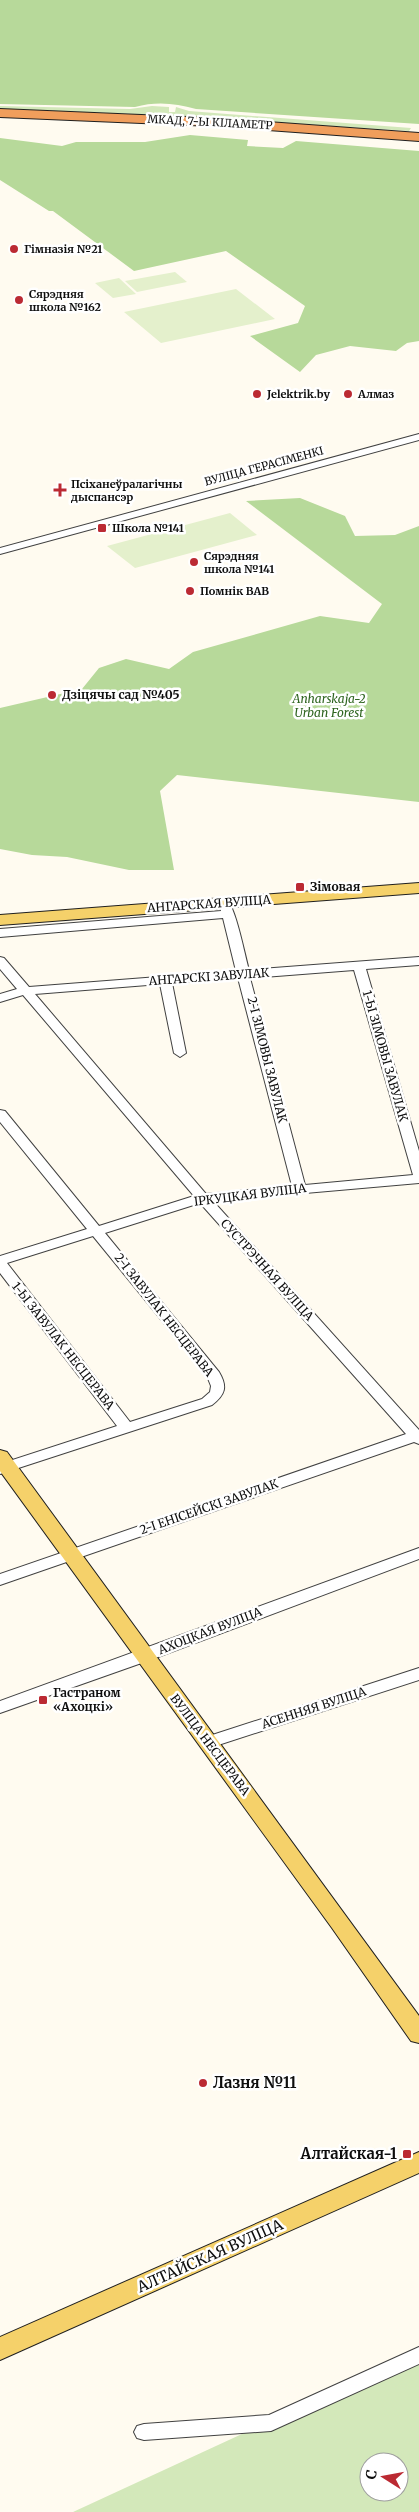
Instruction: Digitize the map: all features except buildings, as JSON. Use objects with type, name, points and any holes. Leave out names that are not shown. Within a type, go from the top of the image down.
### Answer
[{"type":"highway","name":"МКАД, 7-Ы КІЛАМЕТР","points":[[0,113],[250,124],[419,136]]},
{"type":"highway","name":"МКАД, 7-Ы КІЛАМЕТР","points":[[0,120],[252,130],[419,143]]},
{"type":"main road","name":"АНГАРСКАЯ ВУЛІЦА","points":[[0,920],[227,908],[419,888]]},
{"type":"main road","name":"ВУЛІЦА НЕСЦЕРАВА","points":[[2,1464],[209,1742],[419,2034]]},
{"type":"main road","name":"АЛТАЙСКАЯ ВУЛІЦА","points":[[0,2349],[419,2162]]},
{"type":"street","name":"ВУЛІЦА ГЕРАСІМЕНКІ","points":[[0,551],[419,437]]},
{"type":"street","points":[[0,933],[227,908]]},
{"type":"street","name":"2-І ЗІМОВЫ ЗАВУЛАК","points":[[227,908],[246,975],[299,1189]]},
{"type":"street","name":"СУСТРЭЧНАЯ ВУЛІЦА","points":[[0,961],[202,1198],[418,1436]]},
{"type":"street","name":"АНГАРСКІ ЗАВУЛАК","points":[[0,998],[24,991],[419,961]]},
{"type":"street","name":"1-Ы ЗІМОВЫ ЗАВУЛАК","points":[[359,967],[419,1174]]},
{"type":"street","points":[[165,980],[180,1052]]},
{"type":"street","name":"2-І ЗАВУЛАК НЕСЦЕРАВА","points":[[0,1114],[214,1375],[218,1386],[217,1394],[207,1402],[2,1464]]},
{"type":"street","name":"ІРКУЦКАЯ ВУЛІЦА","points":[[0,1260],[202,1198],[419,1179]]},
{"type":"street","name":"1-Ы ЗАВУЛАК НЕСЦЕРАВА","points":[[0,1264],[126,1427]]},
{"type":"street","name":"2-І ЕНІСЕЙСКІ ЗАВУЛАК","points":[[0,1580],[418,1436]]},
{"type":"street","name":"АХОЦКАЯ ВУЛІЦА","points":[[0,1707],[144,1656],[419,1553]]},
{"type":"street","name":"АСЕННЯЯ ВУЛІЦА","points":[[209,1742],[419,1674]]},
{"type":"street","points":[[144,2432],[271,2423],[419,2355]]},
{"type":"green space","points":[[0,0],[419,0],[419,124],[196,109],[181,105],[165,104],[135,107],[0,104]]},
{"type":"green space","points":[[0,106],[130,109],[152,106],[169,107],[169,112],[175,112],[176,107],[189,111],[411,128],[409,131],[163,115],[0,109]]},
{"type":"green space","points":[[190,135],[248,140],[247,146],[283,148],[296,141],[419,151],[419,341],[407,343],[396,351],[350,346],[316,355],[300,372],[250,336],[298,323],[305,306],[226,251],[134,271],[53,211],[49,211],[0,180],[0,138],[62,146],[76,142],[145,142]]},
{"type":"green space","points":[[175,272],[187,282],[137,292],[125,281]]},
{"type":"green space","points":[[119,278],[136,294],[113,298],[95,283]]},
{"type":"green space","points":[[236,289],[275,319],[161,343],[124,312]]},
{"type":"green space","name":"Anharskaja-2 Urban Forest","points":[[300,498],[345,516],[355,536],[395,535],[419,526],[419,802],[177,775],[160,791],[174,870],[129,870],[67,857],[32,855],[0,849],[0,708],[82,689],[99,668],[126,659],[169,669],[193,652],[320,616],[369,623],[382,604],[246,501]]},
{"type":"green space","points":[[230,513],[257,535],[135,568],[107,546]]},
{"type":"green space","points":[[419,2352],[419,2512],[73,2512]]},
{"type":"place","name":"Гімназія №21","points":[[14,249]]},
{"type":"place","name":"Сярэдняя школа №162","points":[[19,300]]},
{"type":"place","name":"Jelektrik.by","points":[[257,394]]},
{"type":"place","name":"Алмаз","points":[[348,394]]},
{"type":"place","name":"Псіханеўралагічны дыспансэр","points":[[60,490]]},
{"type":"place","name":"Школа №141","points":[[102,528]]},
{"type":"place","name":"Сярэдняя школа №141","points":[[194,562]]},
{"type":"place","name":"Помнік ВАВ","points":[[190,591]]},
{"type":"place","name":"Дзіцячы сад №405","points":[[52,695]]},
{"type":"place","name":"Зімовая","points":[[300,887]]},
{"type":"place","name":"Гастраном «Ахоцкі»","points":[[43,1700]]},
{"type":"place","name":"Лазня №11","points":[[203,2083]]},
{"type":"place","name":"Алтайская-1","points":[[407,2154]]}]
